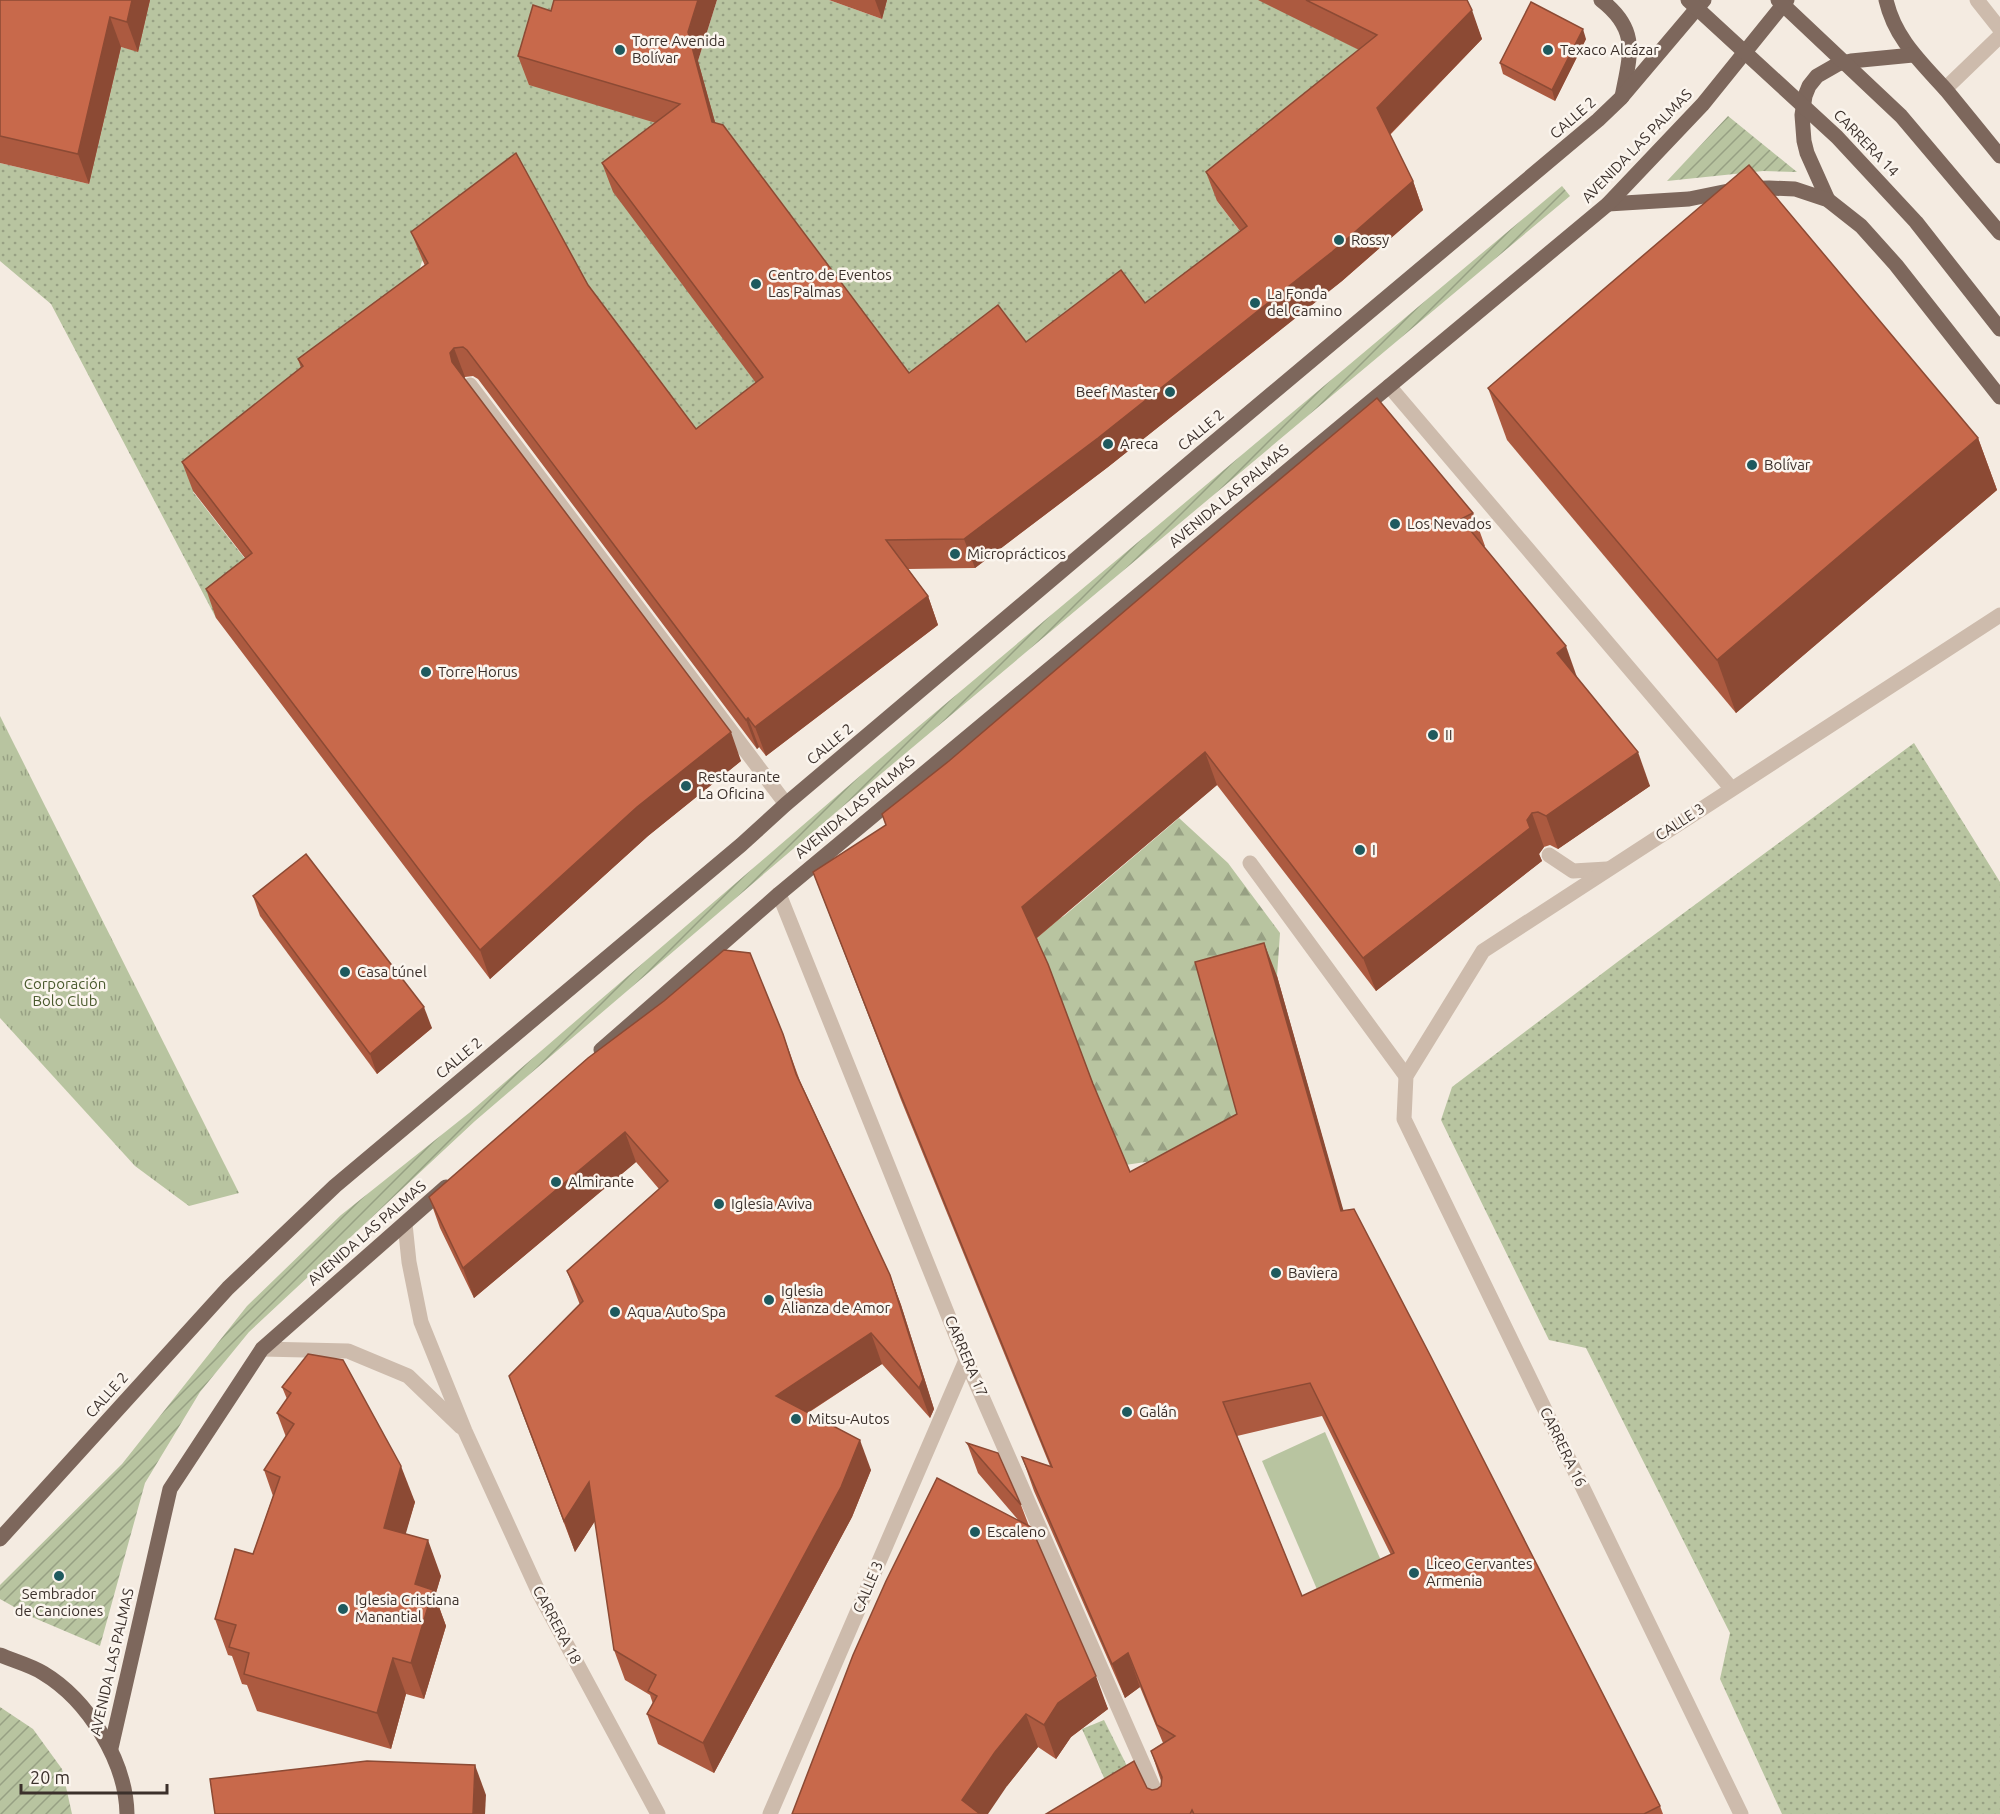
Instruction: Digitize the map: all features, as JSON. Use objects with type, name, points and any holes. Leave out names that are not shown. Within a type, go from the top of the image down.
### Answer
[{"type":"main road","points":[[1601,0],[1611,7],[1627,27],[1630,52],[1621,98]]},
{"type":"main road","name":"CARRERA 14","points":[[1688,0],[1837,137],[1916,222],[2000,329]]},
{"type":"main road","name":"CALLE 2","points":[[0,1539],[228,1288],[335,1186],[741,845],[786,804],[1209,446],[1546,165],[1621,98],[1704,0]]},
{"type":"main road","points":[[1778,0],[1901,116],[2000,233]]},
{"type":"main road","name":"AVENIDA LAS PALMAS","points":[[592,1059],[779,894],[1608,204],[1703,104],[1787,0]]},
{"type":"main road","points":[[1886,0],[1890,18],[1913,55],[2000,156]]},
{"type":"main road","points":[[1828,200],[1804,141],[1802,115],[1809,86],[1817,76],[1844,62],[1913,55]]},
{"type":"main road","points":[[1608,204],[1689,199],[1738,189],[1768,188],[1795,189],[1828,200],[1861,226],[1896,265],[2000,397]]},
{"type":"main road","name":"AVENIDA LAS PALMAS","points":[[111,1748],[171,1489],[262,1349],[458,1177]]},
{"type":"main road","points":[[0,1655],[43,1673],[82,1705],[111,1748],[127,1797],[127,1814]]},
{"type":"street","points":[[1977,0],[2000,29]]},
{"type":"street","points":[[1944,89],[2000,36]]},
{"type":"street","points":[[470,385],[786,804]]},
{"type":"street","points":[[1389,386],[1731,788]]},
{"type":"street","name":"CALLE 3","points":[[1406,1076],[1483,951],[2000,615]]},
{"type":"street","points":[[1549,855],[1573,871],[1610,868]]},
{"type":"street","points":[[1250,863],[1406,1076]]},
{"type":"street","name":"CARRERA 17","points":[[779,894],[966,1360],[1165,1814]]},
{"type":"street","name":"CARRERA 16","points":[[1406,1076],[1404,1119],[1741,1814]]},
{"type":"street","name":"CARRERA 18","points":[[405,1224],[409,1262],[421,1323],[465,1431],[539,1593],[658,1814]]},
{"type":"street","name":"CARRERA 18","points":[[262,1349],[348,1351],[358,1355],[408,1376],[465,1431]]},
{"type":"street","name":"CALLE 3","points":[[770,1814],[966,1360]]},
{"type":"green space","points":[[150,0],[573,0],[698,61],[717,0],[829,0],[882,19],[887,0],[1260,0],[1376,58],[1217,201],[1259,256],[920,402],[774,406],[769,475],[422,261],[406,317],[193,492],[263,582],[216,618],[51,304],[0,261],[0,163],[89,184],[121,47],[138,51]]},
{"type":"green space","points":[[1728,116],[1797,172],[1763,171],[1667,181]]},
{"type":"green space","points":[[1562,186],[1570,196],[882,773],[475,1121],[249,1332],[200,1392],[145,1483],[100,1646],[32,1617],[0,1599],[0,1585],[122,1464],[247,1306],[341,1215],[469,1113],[875,763]]},
{"type":"green space","name":"Corporación Bolo Club","points":[[0,716],[239,1193],[189,1206],[135,1166],[0,1018]]},
{"type":"green space","points":[[1914,743],[2000,882],[2000,1814],[1782,1814],[1720,1679],[1730,1633],[1586,1348],[1549,1340],[1441,1120],[1452,1087]]},
{"type":"green space","points":[[1179,818],[1228,863],[1280,933],[1277,976],[1207,996],[1249,1147],[1125,1165],[1031,933],[1064,916]]},
{"type":"green space","points":[[1325,1432],[1389,1579],[1325,1608],[1262,1461]]},
{"type":"green space","points":[[0,1707],[33,1729],[62,1769],[72,1814],[0,1814]]},
{"type":"green space","points":[[1104,1720],[1143,1798],[1119,1811],[1082,1729]]},
{"type":"building","points":[[0,0],[132,0],[127,22],[110,17],[78,154],[0,136]]},
{"type":"building","points":[[554,0],[698,0],[688,32],[712,122],[723,125],[909,373],[998,305],[1026,342],[1121,270],[1145,303],[1247,226],[1206,172],[1377,35],[1306,0],[1467,0],[1472,10],[1377,108],[1413,181],[1332,252],[1098,438],[964,539],[886,540],[928,596],[755,727],[748,718],[746,720],[467,350],[463,347],[454,348],[450,353],[452,362],[731,732],[637,807],[480,950],[206,589],[252,553],[182,462],[303,366],[298,359],[428,263],[411,232],[516,153],[588,285],[696,429],[763,377],[602,163],[680,104],[518,56],[533,5],[551,11]]},
{"type":"building","name":"Texaco Alcázar","points":[[1531,2],[1583,29],[1552,90],[1500,63]]},
{"type":"building","name":"Bolívar","points":[[1749,165],[1978,438],[1717,660],[1488,388]]},
{"type":"building","points":[[1377,398],[1473,513],[1461,519],[1566,646],[1557,653],[1638,752],[1546,816],[1538,812],[1532,813],[1527,820],[1530,828],[1363,958],[1205,752],[1022,907],[1048,964],[1093,1084],[1130,1172],[1237,1114],[1195,962],[1264,943],[1341,1211],[1354,1209],[1660,1806],[1644,1814],[1194,1814],[1192,1810],[1190,1814],[1046,1814],[1134,1761],[1147,1788],[1157,1789],[1161,1786],[1162,1777],[1151,1751],[1175,1736],[1157,1725],[1128,1653],[1112,1664],[1022,1457],[1052,1467],[813,872],[886,825],[882,814],[949,761]],"holes":[[[1310,1383],[1394,1553],[1302,1596],[1223,1402]]]},
{"type":"building","name":"Casa túnel","points":[[306,854],[424,1007],[370,1054],[253,896]]},
{"type":"building","points":[[724,950],[750,953],[783,1034],[796,1074],[890,1275],[923,1379],[919,1388],[871,1333],[776,1396],[860,1440],[841,1487],[703,1743],[647,1714],[657,1696],[648,1691],[656,1675],[614,1650],[589,1482],[564,1521],[509,1376],[583,1301],[567,1271],[668,1181],[625,1132],[463,1268],[429,1197],[588,1058],[664,1001]]},
{"type":"building","points":[[308,1354],[343,1360],[401,1466],[384,1528],[428,1540],[415,1584],[433,1590],[411,1663],[393,1658],[377,1713],[244,1674],[249,1653],[229,1647],[236,1625],[215,1619],[235,1549],[253,1554],[280,1477],[264,1470],[294,1424],[277,1413],[291,1393],[282,1387]]},
{"type":"building","points":[[967,1443],[998,1453],[1021,1505]]},
{"type":"building","points":[[937,1478],[1031,1527],[1096,1676],[1058,1703],[1044,1725],[1026,1714],[995,1752],[962,1800],[980,1814],[792,1814],[853,1655],[886,1581]]},
{"type":"building","points":[[367,1761],[475,1765],[473,1814],[215,1814],[210,1779]]},
{"type":"place","name":"Torre Avenida Bolívar","points":[[620,50]]},
{"type":"place","name":"Texaco Alcázar","points":[[1548,50]]},
{"type":"place","name":"Rossy","points":[[1339,240]]},
{"type":"place","name":"Centro de Eventos Las Palmas","points":[[756,284]]},
{"type":"place","name":"La Fonda del Camino","points":[[1255,303]]},
{"type":"place","name":"Beef Master","points":[[1170,392]]},
{"type":"place","name":"Areca","points":[[1108,444]]},
{"type":"place","name":"Bolívar","points":[[1752,465]]},
{"type":"place","name":"Los Nevados","points":[[1395,524]]},
{"type":"place","name":"Microprácticos","points":[[955,554]]},
{"type":"place","name":"Torre Horus","points":[[426,672]]},
{"type":"place","name":"II","points":[[1433,735]]},
{"type":"place","name":"Restaurante La Oficina","points":[[686,786]]},
{"type":"place","name":"I","points":[[1360,850]]},
{"type":"place","name":"Casa túnel","points":[[345,972]]},
{"type":"place","name":"Almirante","points":[[556,1182]]},
{"type":"place","name":"Iglesia Aviva","points":[[719,1204]]},
{"type":"place","name":"Baviera","points":[[1276,1273]]},
{"type":"place","name":"Iglesia Alianza de Amor","points":[[769,1300]]},
{"type":"place","name":"Aqua Auto Spa","points":[[615,1312]]},
{"type":"place","name":"Galán","points":[[1127,1412]]},
{"type":"place","name":"Mitsu-Autos","points":[[796,1419]]},
{"type":"place","name":"Escaleno","points":[[975,1532]]},
{"type":"place","name":"Liceo Cervantes Armenia","points":[[1414,1573]]},
{"type":"place","name":"Sembrador de Canciones","points":[[59,1576]]},
{"type":"place","name":"Iglesia Cristiana Manantial","points":[[343,1609]]}]
